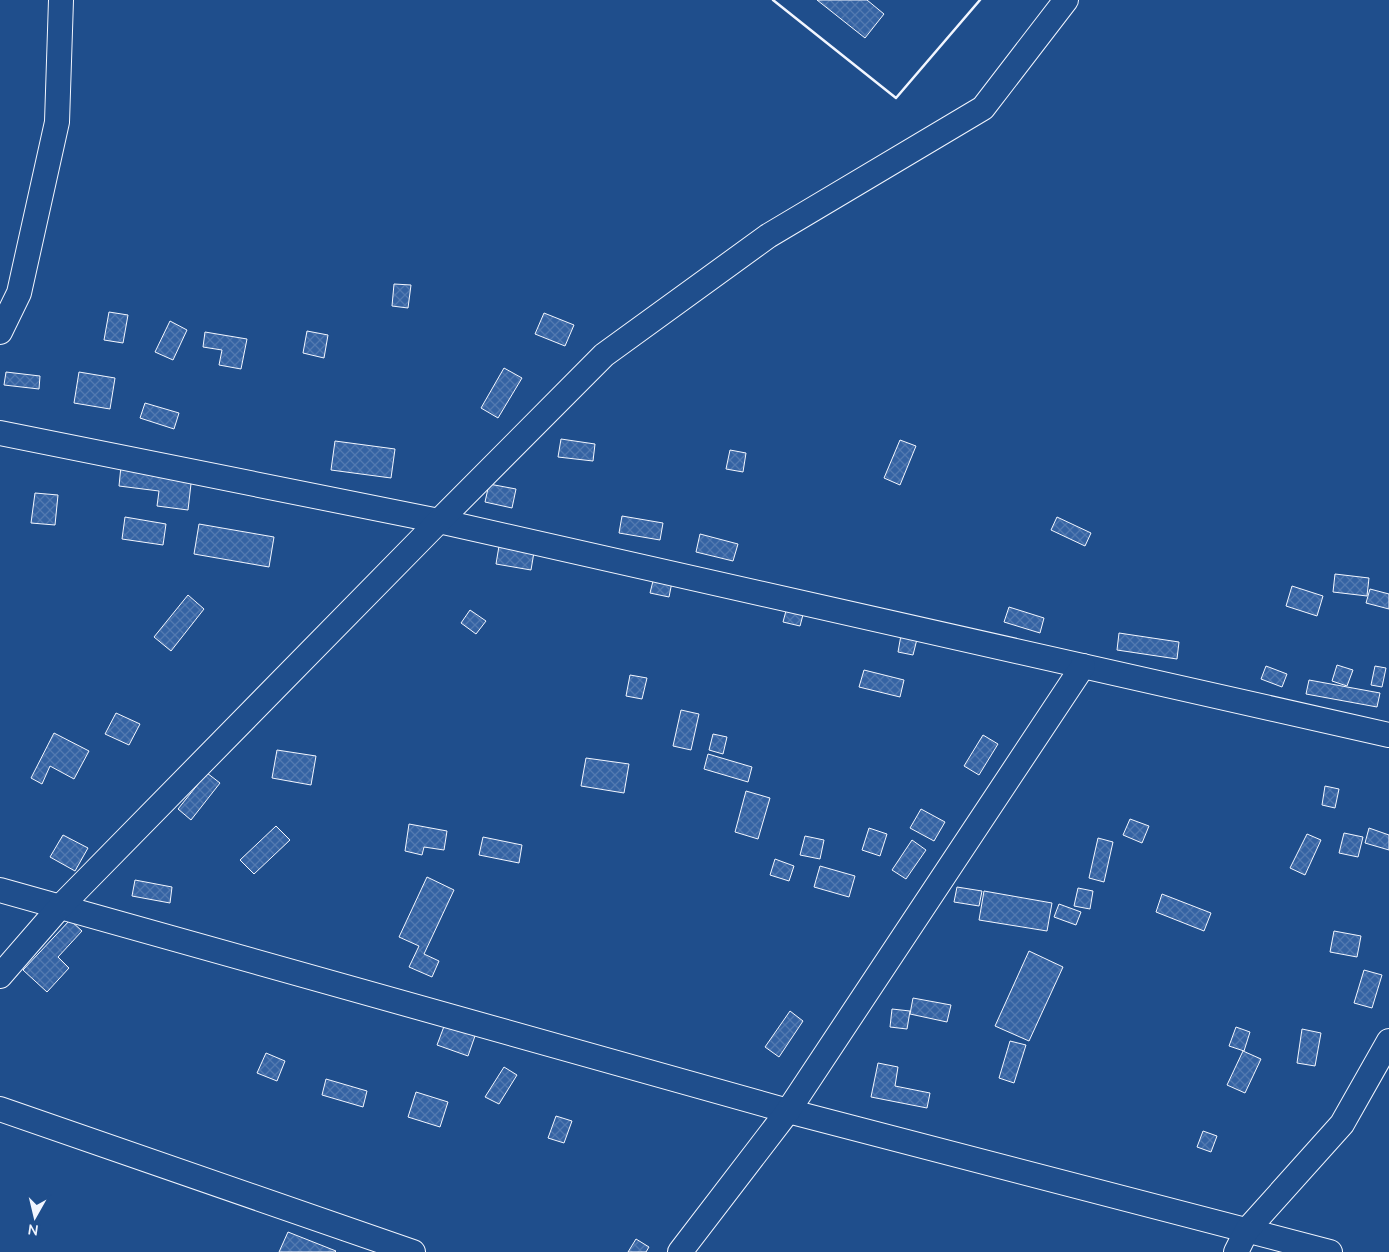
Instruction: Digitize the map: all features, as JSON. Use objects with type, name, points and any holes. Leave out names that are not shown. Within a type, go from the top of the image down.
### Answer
[{"type":"street","points":[[0,332],[19,294],[56,122],[61,0]]},
{"type":"street","points":[[0,976],[60,908],[604,355],[768,236],[983,108],[1066,0]]},
{"type":"street","points":[[0,433],[439,521],[1389,735]]},
{"type":"street","points":[[680,1252],[788,1112],[1083,666]]},
{"type":"street","points":[[0,890],[788,1112],[1330,1252]]},
{"type":"street","points":[[1236,1252],[1247,1230],[1342,1124],[1389,1041]]},
{"type":"street","points":[[0,1109],[412,1252]]},
{"type":"building","points":[[817,0],[867,0],[884,14],[865,38]]},
{"type":"building","points":[[394,284],[411,285],[408,308],[392,306]]},
{"type":"building","points":[[109,312],[128,315],[123,343],[104,340]]},
{"type":"building","points":[[544,313],[574,325],[565,346],[535,334]]},
{"type":"building","points":[[170,321],[187,330],[173,360],[155,352]]},
{"type":"building","points":[[307,331],[328,335],[324,358],[303,353]]},
{"type":"building","points":[[205,332],[247,339],[241,369],[219,365],[222,350],[203,347]]},
{"type":"building","points":[[504,368],[522,378],[498,418],[481,408]]},
{"type":"building","points":[[6,372],[40,376],[39,389],[4,385]]},
{"type":"building","points":[[79,372],[115,378],[110,409],[74,403]]},
{"type":"building","points":[[145,403],[179,413],[174,429],[140,418]]},
{"type":"building","points":[[561,439],[595,444],[593,461],[558,457]]},
{"type":"building","points":[[900,440],[916,446],[900,485],[884,478]]},
{"type":"building","points":[[335,441],[395,449],[391,478],[331,470]]},
{"type":"building","points":[[730,450],[746,453],[743,472],[726,469]]},
{"type":"building","points":[[121,466],[192,475],[188,510],[157,506],[159,491],[119,486]]},
{"type":"building","points":[[489,484],[516,489],[512,508],[485,502]]},
{"type":"building","points":[[35,493],[58,495],[55,525],[31,523]]},
{"type":"building","points":[[622,516],[663,523],[660,540],[619,533]]},
{"type":"building","points":[[125,517],[166,524],[163,545],[122,539]]},
{"type":"building","points":[[1057,517],[1091,533],[1085,546],[1051,530]]},
{"type":"building","points":[[199,524],[274,537],[269,567],[194,554]]},
{"type":"building","points":[[700,534],[738,544],[733,561],[696,552]]},
{"type":"building","points":[[499,546],[534,552],[531,570],[496,564]]},
{"type":"building","points":[[1335,574],[1369,578],[1367,596],[1333,592]]},
{"type":"building","points":[[654,577],[672,582],[669,597],[650,593]]},
{"type":"building","points":[[1292,586],[1323,596],[1317,616],[1286,606]]},
{"type":"building","points":[[1370,589],[1389,594],[1389,609],[1366,603]]},
{"type":"building","points":[[188,595],[204,609],[171,651],[154,637]]},
{"type":"building","points":[[787,607],[804,611],[800,626],[783,622]]},
{"type":"building","points":[[1009,607],[1044,618],[1040,633],[1004,622]]},
{"type":"building","points":[[470,610],[486,621],[476,634],[461,623]]},
{"type":"building","points":[[1119,633],[1179,642],[1177,659],[1117,650]]},
{"type":"building","points":[[901,635],[917,639],[913,655],[898,652]]},
{"type":"building","points":[[1337,665],[1353,670],[1347,686],[1332,681]]},
{"type":"building","points":[[1266,666],[1287,674],[1282,687],[1261,679]]},
{"type":"building","points":[[1375,666],[1386,668],[1382,687],[1371,685]]},
{"type":"building","points":[[864,670],[904,680],[900,697],[859,687]]},
{"type":"building","points":[[630,675],[647,678],[642,699],[626,696]]},
{"type":"building","points":[[1309,680],[1380,693],[1377,707],[1306,694]]},
{"type":"building","points":[[681,710],[699,714],[691,750],[673,746]]},
{"type":"building","points":[[116,713],[140,724],[129,745],[105,734]]},
{"type":"building","points":[[54,733],[89,751],[74,779],[50,766],[42,784],[31,778]]},
{"type":"building","points":[[713,734],[727,737],[723,754],[709,750]]},
{"type":"building","points":[[983,735],[998,744],[979,775],[964,766]]},
{"type":"building","points":[[277,750],[316,756],[311,785],[272,778]]},
{"type":"building","points":[[708,754],[752,767],[748,782],[704,769]]},
{"type":"building","points":[[586,758],[629,764],[624,793],[581,786]]},
{"type":"building","points":[[207,773],[220,783],[191,820],[178,809]]},
{"type":"building","points":[[1325,786],[1339,789],[1335,808],[1322,805]]},
{"type":"building","points":[[746,791],[770,798],[758,839],[735,832]]},
{"type":"building","points":[[921,809],[945,822],[934,841],[910,828]]},
{"type":"building","points":[[1130,819],[1149,826],[1142,843],[1123,835]]},
{"type":"building","points":[[409,824],[447,831],[444,850],[424,847],[422,855],[405,851]]},
{"type":"building","points":[[276,826],[290,840],[254,874],[240,860]]},
{"type":"building","points":[[869,828],[887,834],[880,856],[862,850]]},
{"type":"building","points":[[1369,828],[1389,835],[1389,850],[1365,843]]},
{"type":"building","points":[[1344,833],[1363,837],[1358,857],[1339,853]]},
{"type":"building","points":[[1307,834],[1321,840],[1305,875],[1290,868]]},
{"type":"building","points":[[63,835],[88,848],[75,871],[50,857]]},
{"type":"building","points":[[805,836],[824,840],[820,859],[800,855]]},
{"type":"building","points":[[483,837],[522,845],[519,863],[479,855]]},
{"type":"building","points":[[1098,838],[1113,842],[1104,882],[1089,878]]},
{"type":"building","points":[[912,840],[926,850],[906,879],[892,870]]},
{"type":"building","points":[[775,859],[794,866],[789,881],[770,875]]},
{"type":"building","points":[[820,866],[855,876],[849,897],[814,887]]},
{"type":"building","points":[[427,877],[454,890],[424,954],[439,961],[432,977],[409,967],[419,946],[399,937]]},
{"type":"building","points":[[135,880],[172,887],[170,903],[132,896]]},
{"type":"building","points":[[957,887],[982,891],[979,906],[954,902]]},
{"type":"building","points":[[1078,888],[1093,891],[1090,909],[1074,906]]},
{"type":"building","points":[[984,891],[1052,903],[1047,931],[979,920]]},
{"type":"building","points":[[1162,894],[1211,913],[1204,931],[1156,912]]},
{"type":"building","points":[[1059,904],[1081,912],[1076,925],[1054,917]]},
{"type":"building","points":[[70,920],[82,931],[58,957],[69,968],[47,992],[23,970]]},
{"type":"building","points":[[1334,931],[1361,936],[1357,957],[1330,952]]},
{"type":"building","points":[[1029,951],[1063,967],[1029,1041],[995,1026]]},
{"type":"building","points":[[1364,970],[1382,975],[1372,1008],[1354,1003]]},
{"type":"building","points":[[913,998],[951,1005],[947,1022],[910,1014]]},
{"type":"building","points":[[892,1009],[910,1011],[907,1029],[890,1027]]},
{"type":"building","points":[[790,1011],[803,1021],[779,1057],[765,1047]]},
{"type":"building","points":[[446,1021],[476,1033],[468,1056],[437,1045]]},
{"type":"building","points":[[1236,1027],[1250,1032],[1244,1051],[1229,1046]]},
{"type":"building","points":[[1302,1029],[1321,1033],[1315,1066],[1297,1063]]},
{"type":"building","points":[[1010,1041],[1026,1045],[1014,1083],[999,1078]]},
{"type":"building","points":[[1243,1051],[1261,1059],[1245,1093],[1227,1085]]},
{"type":"building","points":[[266,1053],[285,1061],[277,1081],[257,1073]]},
{"type":"building","points":[[878,1063],[898,1067],[895,1086],[930,1093],[927,1108],[871,1097]]},
{"type":"building","points":[[504,1067],[517,1075],[499,1104],[485,1097]]},
{"type":"building","points":[[326,1079],[367,1091],[363,1107],[322,1095]]},
{"type":"building","points":[[416,1092],[448,1102],[440,1127],[408,1117]]},
{"type":"building","points":[[556,1116],[572,1121],[564,1143],[548,1138]]},
{"type":"building","points":[[1203,1131],[1217,1136],[1211,1152],[1197,1147]]},
{"type":"building","points":[[288,1232],[336,1251],[279,1252]]},
{"type":"building","points":[[636,1239],[649,1247],[646,1252],[628,1252]]},
{"type":"wall","points":[[773,0],[896,98],[980,0]]}]
